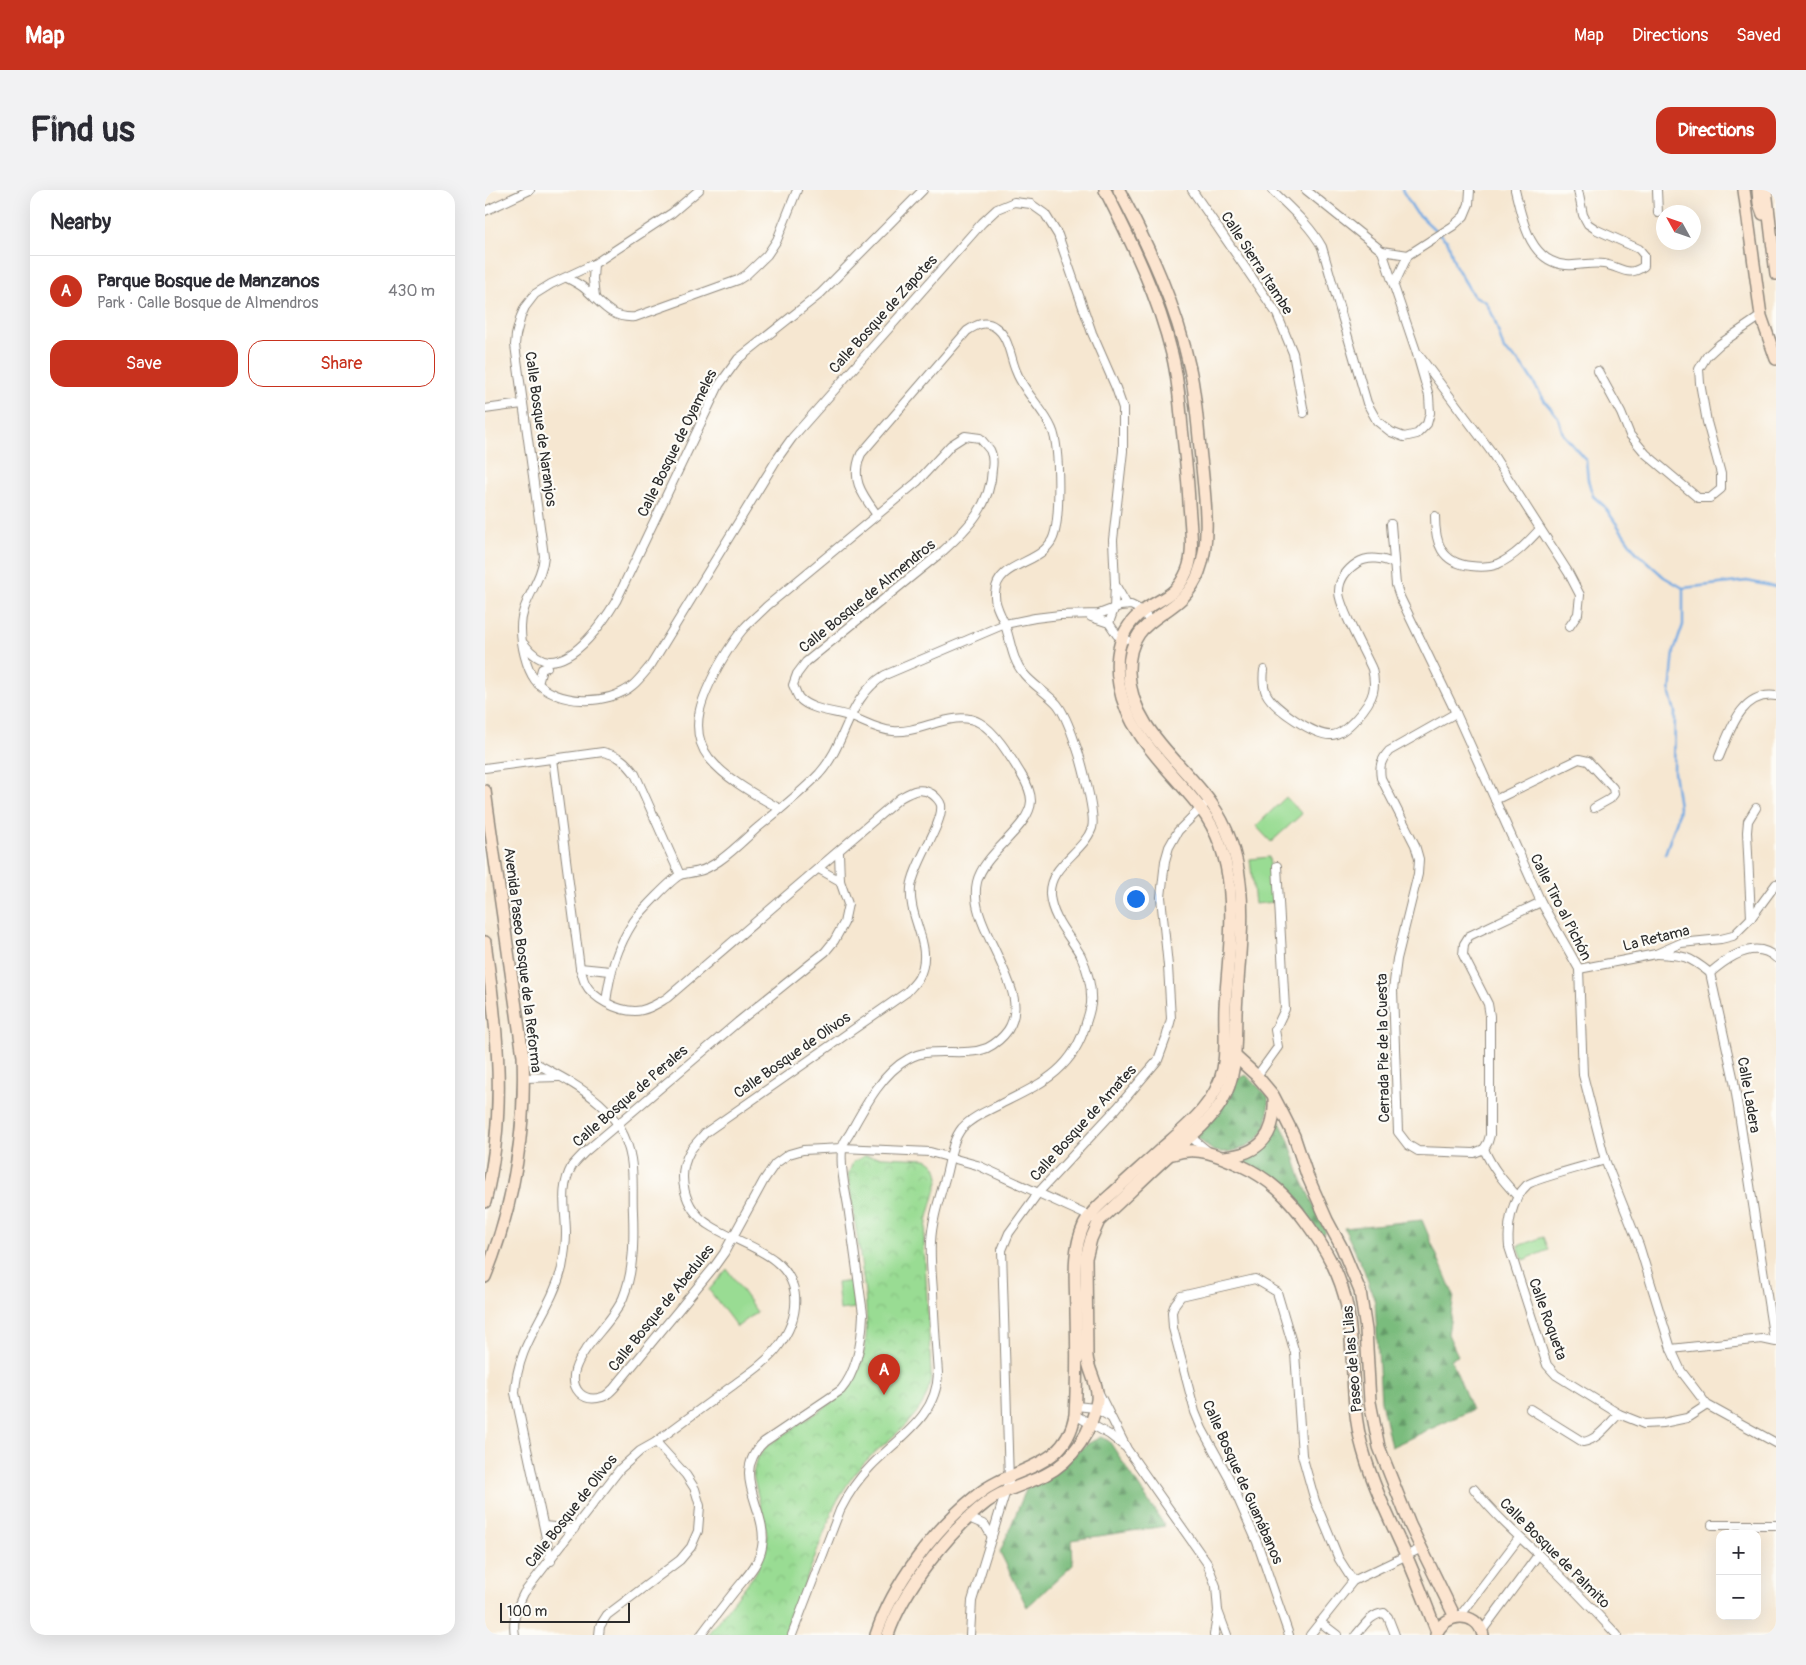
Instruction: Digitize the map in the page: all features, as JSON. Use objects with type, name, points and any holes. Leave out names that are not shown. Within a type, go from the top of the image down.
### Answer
[{"type":"street","points":[[485,211],[530,190]]},
{"type":"street","name":"Calle Bosque de Naranjos","points":[[524,644],[521,629],[523,614],[540,575],[544,556],[515,345],[515,335],[521,316],[535,294],[551,284],[594,264],[672,213],[699,190]]},
{"type":"street","points":[[567,278],[582,286],[613,314],[624,318],[635,317],[738,280],[754,268],[773,247],[782,230],[797,190]]},
{"type":"street","name":"Calle Bosque de Oyameles","points":[[524,644],[539,658],[553,660],[569,654],[594,633],[616,601],[719,384],[727,371],[746,352],[820,294],[923,190]]},
{"type":"street","points":[[1105,190],[1136,250],[1154,294],[1177,374],[1189,491],[1191,561],[1182,581],[1173,592],[1162,601],[1143,611],[1131,623],[1121,638],[1118,653],[1118,682],[1128,713],[1147,745],[1200,808],[1215,831],[1226,862],[1230,890],[1231,929],[1224,1056],[1220,1079],[1213,1095],[1169,1155],[1095,1218],[1086,1258],[1087,1361],[1097,1388],[1127,1449],[1207,1563],[1216,1586],[1218,1611],[1214,1635]]},
{"type":"street","points":[[876,1635],[882,1616],[895,1592],[938,1533],[978,1494],[1009,1476],[1039,1465],[1058,1452],[1068,1438],[1076,1411],[1075,1257],[1080,1236],[1095,1218],[1186,1133],[1205,1124],[1222,1101],[1231,1083],[1235,1056],[1236,1011],[1243,929],[1237,860],[1223,823],[1209,799],[1156,738],[1139,708],[1130,680],[1130,654],[1134,641],[1140,631],[1181,600],[1192,587],[1199,572],[1206,530],[1204,488],[1191,373],[1184,343],[1149,247],[1119,190]]},
{"type":"street","name":"Calle Sierra Itambe","points":[[1192,190],[1277,314],[1293,354],[1304,413]]},
{"type":"street","points":[[1272,190],[1315,234],[1322,247],[1367,404],[1377,421],[1391,432],[1404,437],[1417,434],[1427,424],[1430,413],[1429,396],[1416,351],[1382,251]]},
{"type":"street","points":[[1306,190],[1382,251],[1408,255]]},
{"type":"street","points":[[1394,285],[1408,255],[1464,216],[1469,204],[1470,190]]},
{"type":"street","points":[[1515,190],[1523,222],[1533,244],[1546,258],[1563,265],[1580,266],[1595,263],[1608,265],[1627,272],[1636,272],[1644,266],[1645,255],[1639,249],[1588,224],[1583,215],[1578,190]]},
{"type":"street","points":[[1657,190],[1658,205]]},
{"type":"street","points":[[1744,190],[1761,316],[1776,359]]},
{"type":"street","points":[[1758,190],[1759,203],[1770,227]]},
{"type":"street","points":[[1766,190],[1776,274]]},
{"type":"street","name":"Calle Bosque de Zapotes","points":[[524,644],[527,665],[539,684],[555,695],[572,700],[588,701],[615,696],[632,686],[651,665],[777,459],[792,438],[982,223],[997,209],[1014,202],[1031,204],[1045,214],[1058,236],[1092,333],[1123,408],[1123,451],[1113,540],[1114,609],[1109,623]]},
{"type":"street","points":[[594,264],[595,298]]},
{"type":"street","points":[[1598,371],[1621,413],[1630,435],[1646,454],[1698,498],[1710,498],[1721,489],[1721,474],[1707,422],[1699,369],[1707,356],[1720,344],[1761,316]]},
{"type":"street","points":[[792,1635],[846,1497],[872,1464],[916,1424],[929,1407],[935,1393],[938,1373],[931,1242],[934,1218],[955,1141],[961,1129],[971,1120],[1044,1082],[1059,1070],[1073,1054],[1083,1035],[1091,1006],[1090,982],[1081,957],[1052,908],[1050,891],[1055,875],[1084,842],[1093,826],[1092,810],[1076,744],[1065,719],[1057,704],[1023,674],[1014,660],[1005,624],[996,607],[995,592],[999,578],[1009,569],[1035,556],[1052,540],[1056,526],[1057,511],[1055,436],[1048,419],[1025,389],[1016,373],[1005,337],[990,324],[979,324],[967,331],[861,454],[856,466],[857,481],[865,498],[877,515]]},
{"type":"street","points":[[1416,351],[1490,450],[1568,572],[1580,595],[1578,614],[1569,627]]},
{"type":"street","points":[[485,409],[522,404]]},
{"type":"street","name":"Calle Bosque de Almendros","points":[[780,810],[721,770],[708,757],[700,740],[698,720],[702,698],[724,657],[744,628],[767,606],[917,482],[951,444],[965,436],[980,438],[990,451],[993,463],[992,481],[987,498],[977,516],[943,551],[806,662],[797,674],[793,685],[799,698],[812,706],[851,716],[873,726],[892,731],[912,730],[954,718],[969,718],[980,722],[991,731],[1022,776],[1029,788],[1031,801],[1027,814],[983,867],[977,883],[977,901],[982,920],[1013,990],[1016,1006],[1014,1021],[1004,1036],[988,1047],[973,1051],[918,1054],[906,1060],[877,1088],[865,1105],[842,1148]]},
{"type":"street","points":[[1435,516],[1435,533],[1440,548],[1450,560],[1460,565],[1479,567],[1497,564],[1518,552],[1540,529]]},
{"type":"street","name":"Calle Tiro al Pichón","points":[[1391,524],[1393,564],[1399,597],[1456,713],[1541,902],[1579,969],[1583,1075],[1605,1160],[1639,1245],[1671,1349],[1681,1371],[1707,1405],[1776,1443]]},
{"type":"street","points":[[1264,670],[1263,681],[1266,693],[1272,703],[1323,735],[1334,735],[1345,731],[1368,704],[1373,693],[1375,681],[1372,669],[1341,604],[1338,592],[1341,580],[1348,570],[1359,562],[1373,558],[1385,559],[1393,564]]},
{"type":"street","name":"Calle Bosque de Zapotes","points":[[1115,584],[1127,605]]},
{"type":"street","points":[[606,1002],[610,971],[621,945],[635,920],[652,900],[680,875],[701,871],[718,862],[804,788],[831,759],[862,694],[874,682],[885,675],[1005,624],[1060,615],[1099,614],[1127,605],[1136,606],[1143,611],[1150,622]]},
{"type":"street","points":[[1084,614],[1109,623],[1113,631],[1121,638],[1134,641]]},
{"type":"street","points":[[539,684],[542,668],[547,667]]},
{"type":"street","points":[[1719,757],[1736,718],[1745,706],[1756,698],[1768,695],[1776,696]]},
{"type":"street","name":"Cerrada Pie de la Cuesta","points":[[1456,713],[1389,751],[1382,758],[1379,768],[1381,778],[1415,845],[1419,858],[1418,874],[1397,959],[1393,990],[1398,1132],[1408,1145],[1418,1151],[1474,1153],[1484,1149]]},
{"type":"street","points":[[485,768],[603,752],[616,755],[635,774],[680,875]]},
{"type":"street","name":"Calle Bosque de Olivos","points":[[515,1635],[513,1626],[515,1609],[524,1592],[620,1470],[640,1451],[756,1368],[777,1349],[790,1328],[796,1308],[794,1288],[783,1267],[771,1257],[707,1224],[692,1208],[683,1188],[683,1167],[691,1150],[705,1134],[907,992],[919,979],[924,965],[925,952],[911,903],[911,887],[916,870],[939,820],[941,805],[936,796],[925,790],[913,790],[900,798],[819,869],[660,1002],[652,1007],[636,1012],[619,1009],[606,1002],[593,994],[585,984],[580,968],[553,759]]},
{"type":"street","points":[[1495,800],[1579,759],[1588,762],[1613,788],[1613,794],[1610,799],[1594,808]]},
{"type":"street","name":"Avenida Paseo Bosque de la Reforma","points":[[485,791],[523,1056],[524,1078],[514,1181],[501,1234],[485,1277]]},
{"type":"street","name":"Calle Bosque de Amates","points":[[970,1635],[972,1601],[1007,1490],[1009,1476],[1001,1250],[1009,1233],[1038,1193],[1117,1108],[1158,1060],[1171,1018],[1161,897],[1165,861],[1169,846],[1178,831],[1209,799]]},
{"type":"street","points":[[1751,918],[1747,832],[1748,821],[1756,808]]},
{"type":"street","name":"Calle Bosque de Perales","points":[[551,1560],[517,1408],[515,1376],[522,1354],[553,1292],[561,1270],[566,1233],[563,1197],[565,1183],[573,1166],[585,1152],[825,952],[835,941],[844,923],[848,904],[840,881],[839,852]]},
{"type":"street","points":[[1257,1076],[1278,1047],[1275,1030],[1285,1010],[1277,866]]},
{"type":"street","points":[[819,869],[840,881]]},
{"type":"street","name":"La Retama","points":[[1579,969],[1656,954],[1681,943],[1721,940],[1733,936],[1751,918],[1776,884]]},
{"type":"street","points":[[1541,902],[1469,936],[1464,944],[1463,955],[1488,1004],[1490,1016],[1490,1135],[1484,1149],[1493,1168],[1518,1197],[1528,1184],[1605,1160]]},
{"type":"street","points":[[485,942],[487,974],[497,1039],[499,1090],[497,1135],[492,1174],[485,1202]]},
{"type":"street","points":[[1656,954],[1681,955],[1692,959],[1710,973],[1726,959],[1742,951],[1758,950],[1771,953],[1776,958]]},
{"type":"street","points":[[580,968],[610,971]]},
{"type":"street","name":"Calle Ladera","points":[[1710,973],[1734,1080],[1775,1342]]},
{"type":"street","name":"Calle Bosque de Abedules","points":[[523,1056],[574,1084],[598,1101],[617,1124],[625,1140],[631,1160],[633,1226],[631,1270],[623,1297],[614,1315],[583,1354],[575,1369],[573,1381],[579,1393],[590,1399],[604,1397],[614,1388],[714,1268],[724,1254],[764,1180],[775,1164],[789,1154],[803,1150],[842,1148],[930,1152],[977,1165],[1095,1218]]},
{"type":"street","name":"Paseo de las Lilas","points":[[1235,1056],[1257,1076],[1273,1096],[1294,1136],[1307,1176],[1342,1248],[1360,1291],[1364,1313],[1370,1402],[1375,1431],[1398,1498],[1457,1616]]},
{"type":"street","points":[[524,1078],[559,1077]]},
{"type":"street","points":[[1222,1158],[1246,1154],[1263,1141],[1273,1122],[1273,1096]]},
{"type":"street","name":"Paseo de las Lilas","points":[[1186,1133],[1211,1154]]},
{"type":"street","points":[[701,1635],[751,1571],[762,1550],[763,1534],[748,1476],[750,1463],[755,1452],[765,1442],[841,1390],[849,1380],[857,1358],[863,1314],[844,1176],[842,1148]]},
{"type":"street","name":"Paseo de las Lilas","points":[[1169,1155],[1192,1150],[1211,1154],[1261,1175],[1279,1189],[1323,1246],[1332,1263],[1347,1307],[1354,1404],[1359,1435],[1373,1479],[1437,1634]]},
{"type":"street","name":"Calle Roqueta","points":[[1518,1197],[1510,1221],[1509,1247],[1547,1365],[1556,1375],[1619,1414],[1644,1424],[1663,1423],[1687,1418],[1707,1405]]},
{"type":"street","name":"Calle Bosque de Guanábanos","points":[[1289,1635],[1257,1542],[1229,1478],[1202,1429],[1195,1412],[1173,1328],[1175,1304],[1181,1296],[1255,1279],[1277,1292],[1295,1353],[1302,1455],[1315,1501],[1339,1559],[1353,1581]]},
{"type":"street","points":[[1671,1349],[1762,1339],[1775,1342]]},
{"type":"street","points":[[888,1635],[893,1620],[905,1597],[947,1541],[969,1518],[985,1504],[1007,1490],[1044,1475],[1059,1466],[1078,1446],[1091,1423],[1097,1388]]},
{"type":"street","points":[[1076,1411],[1095,1408],[1105,1413],[1115,1423]]},
{"type":"street","points":[[1530,1409],[1583,1442],[1595,1437],[1619,1414]]},
{"type":"street","points":[[1076,1411],[1127,1449]]},
{"type":"street","points":[[599,1635],[607,1615],[680,1560],[691,1547],[698,1531],[700,1506],[695,1489],[686,1475],[655,1442]]},
{"type":"street","name":"Calle Bosque de Palmito","points":[[1474,1490],[1519,1538],[1617,1635]]},
{"type":"street","points":[[969,1518],[985,1525],[992,1537]]},
{"type":"street","points":[[1712,1525],[1776,1525]]},
{"type":"street","points":[[544,1526],[574,1529]]},
{"type":"street","points":[[1437,1634],[1441,1625],[1457,1616],[1519,1538]]},
{"type":"street","points":[[1310,1635],[1353,1581],[1422,1548]]},
{"type":"street","points":[[1457,1616],[1473,1620],[1482,1633],[1538,1555]]},
{"type":"street","points":[[1218,1611],[1227,1635]]},
{"type":"street","points":[[1357,1635],[1377,1613],[1384,1613],[1388,1617],[1395,1635]]},
{"type":"street","points":[[1320,1622],[1337,1635]]},
{"type":"green space","points":[[1286,797],[1302,814],[1271,842],[1256,826]]},
{"type":"green space","points":[[1269,857],[1274,902],[1255,904],[1250,859]]},
{"type":"green space","points":[[1246,1075],[1268,1096],[1268,1115],[1264,1130],[1254,1142],[1237,1150],[1228,1152],[1214,1151],[1196,1136],[1237,1079]]},
{"type":"green space","points":[[1277,1117],[1288,1138],[1301,1178],[1326,1232],[1321,1235],[1300,1206],[1282,1186],[1267,1174],[1241,1161],[1252,1156]]},
{"type":"green space","points":[[864,1156],[926,1159],[934,1164],[938,1172],[939,1178],[928,1217],[924,1241],[931,1373],[929,1387],[917,1412],[862,1465],[841,1494],[834,1507],[785,1635],[707,1635],[755,1574],[766,1551],[767,1534],[753,1475],[756,1460],[767,1446],[839,1398],[851,1384],[860,1367],[866,1330],[865,1291],[848,1175],[853,1162]]},
{"type":"green space","points":[[1422,1220],[1454,1296],[1448,1334],[1458,1356],[1451,1359],[1472,1410],[1391,1447],[1381,1401],[1375,1302],[1364,1270],[1344,1228]]},
{"type":"green space","points":[[1543,1237],[1548,1250],[1523,1260],[1518,1246]]},
{"type":"green space","points":[[727,1269],[757,1312],[737,1327],[709,1290]]},
{"type":"green space","points":[[851,1281],[855,1308],[840,1310],[837,1283]]},
{"type":"green space","points":[[1101,1437],[1109,1441],[1165,1526],[1072,1540],[1073,1565],[1027,1607],[1000,1552],[1028,1485],[1089,1443]]},
{"type":"waterway","points":[[1402,190],[1415,211],[1448,242],[1455,265],[1473,295],[1486,302],[1494,318],[1504,350],[1518,361],[1527,372],[1546,403],[1558,417],[1563,434],[1586,460],[1588,480],[1593,496],[1604,506],[1636,552],[1664,577],[1683,588],[1747,581],[1776,587]]},
{"type":"waterway","points":[[1665,854],[1677,820],[1679,807],[1674,772],[1675,712],[1670,694],[1674,651],[1683,625],[1683,588]]},
{"type":"place","name":"Parque Bosque de Manzanos","points":[[884,1395]]}]
